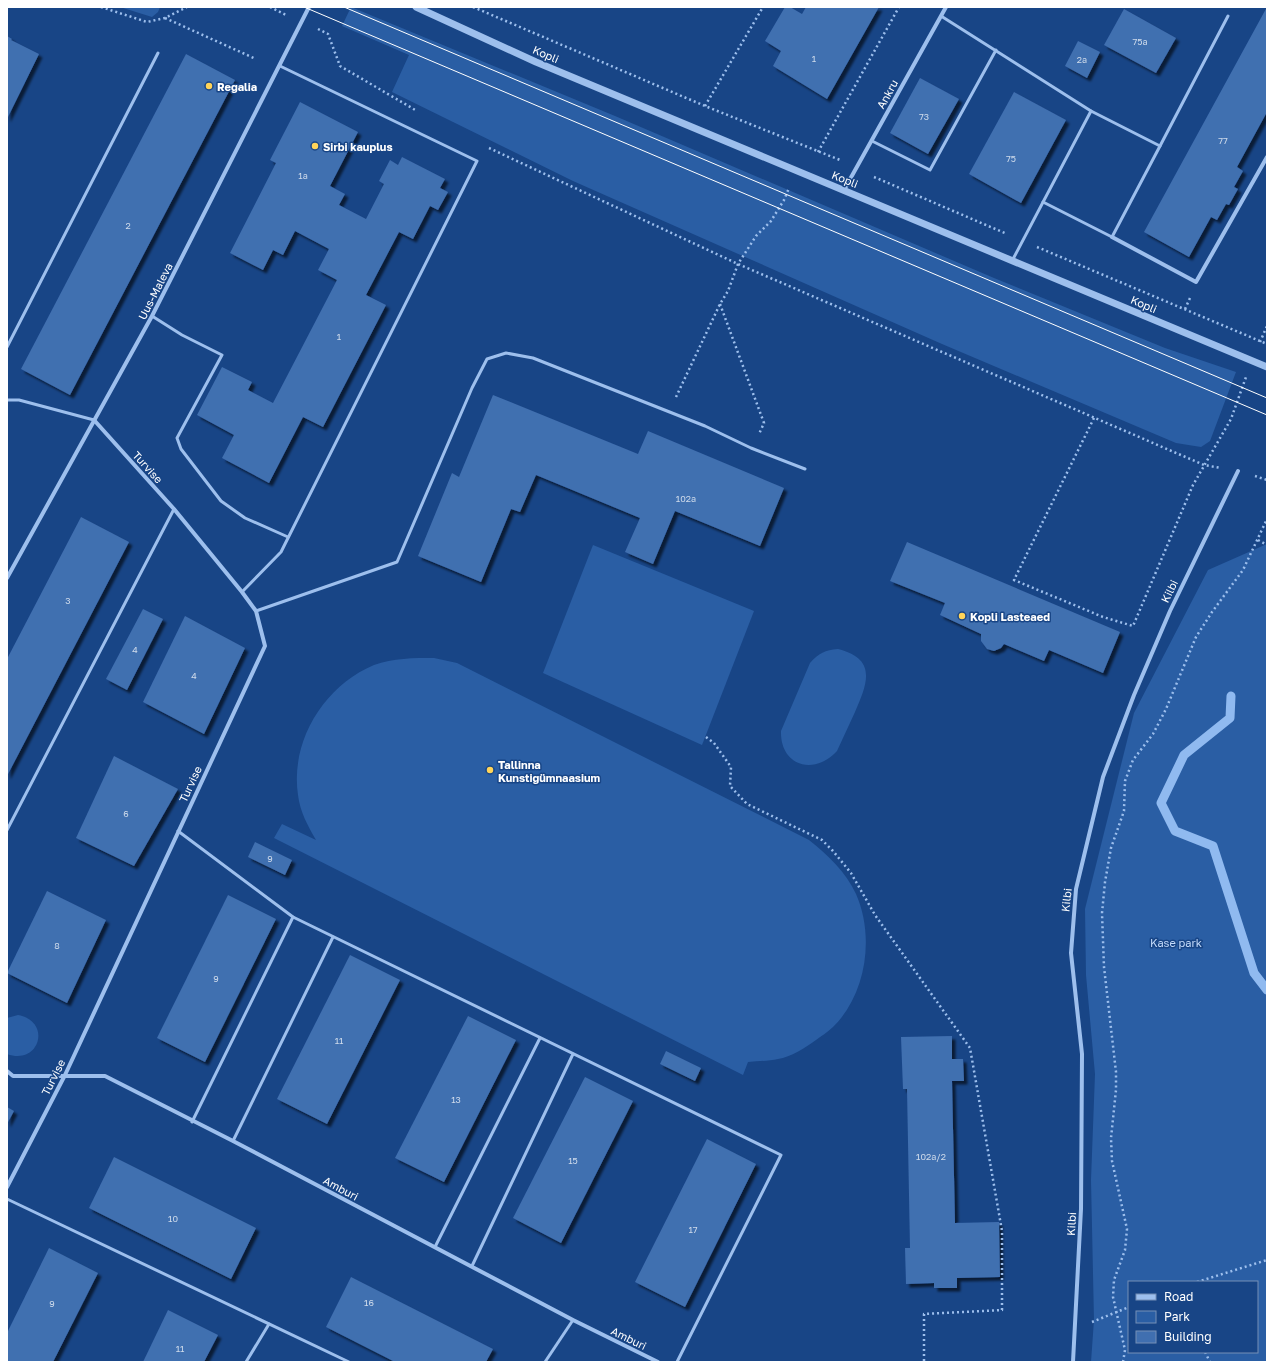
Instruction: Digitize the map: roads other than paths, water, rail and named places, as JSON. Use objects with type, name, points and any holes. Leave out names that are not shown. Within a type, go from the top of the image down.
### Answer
[{"type":"street","name":"Uus-Maleva","points":[[7,578],[152,316],[309,7]]},
{"type":"street","name":"Kopli","points":[[416,7],[536,62],[1267,367]]},
{"type":"street","name":"Ankru","points":[[844,190],[946,7]]},
{"type":"street","points":[[1112,237],[1196,282],[1267,157]]},
{"type":"street","name":"Turvise","points":[[7,1187],[65,1075],[265,646],[256,611],[242,592],[174,509],[94,420]]},
{"type":"street","name":"Kilbi","points":[[1073,1362],[1081,1209],[1082,1054],[1071,953],[1076,889],[1103,777],[1134,695],[1170,610],[1238,471]]},
{"type":"street","name":"Amburi","points":[[7,1071],[13,1076],[105,1076],[192,1122],[233,1141],[573,1320],[658,1362]]},
{"type":"lane","points":[[941,16],[1092,111],[1160,146]]},
{"type":"lane","points":[[1043,202],[1112,237],[1228,16]]},
{"type":"lane","points":[[872,141],[930,170],[996,50]]},
{"type":"lane","points":[[7,347],[158,53]]},
{"type":"lane","points":[[242,592],[281,552],[477,161],[280,66]]},
{"type":"lane","points":[[1012,261],[1092,111]]},
{"type":"lane","points":[[152,316],[182,335],[222,355],[177,438],[181,449],[221,501],[245,518],[288,537]]},
{"type":"lane","points":[[256,611],[398,562],[472,388],[486,359],[506,353],[533,358],[669,411],[751,448],[805,468]]},
{"type":"lane","points":[[7,400],[19,400],[94,420]]},
{"type":"lane","points":[[7,830],[174,509]]},
{"type":"lane","points":[[178,831],[293,917],[781,1155],[677,1362]]},
{"type":"lane","points":[[192,1122],[293,917]]},
{"type":"lane","points":[[233,1141],[333,937]]},
{"type":"lane","points":[[435,1247],[540,1038]]},
{"type":"lane","points":[[472,1266],[573,1054]]},
{"type":"lane","points":[[7,1199],[349,1362]]},
{"type":"lane","points":[[544,1362],[573,1320]]},
{"type":"lane","points":[[246,1362],[269,1324]]},
{"type":"waterway","points":[[1231,696],[1230,718],[1184,755],[1161,803],[1175,831],[1213,846],[1254,973],[1267,990]]},
{"type":"tram line","points":[[304,7],[1267,415]]},
{"type":"tram line","points":[[344,7],[1267,398]]},
{"type":"place","name":"Regalia","points":[[209,86]]},
{"type":"place","name":"Sirbi kauplus","points":[[315,146]]},
{"type":"place","name":"Kopli Lasteaed","points":[[962,616]]},
{"type":"place","name":"Tallinna Kunstigümnaasium","points":[[490,770]]},
{"type":"park label","name":"Kase park","points":[[1176,942]]}]
